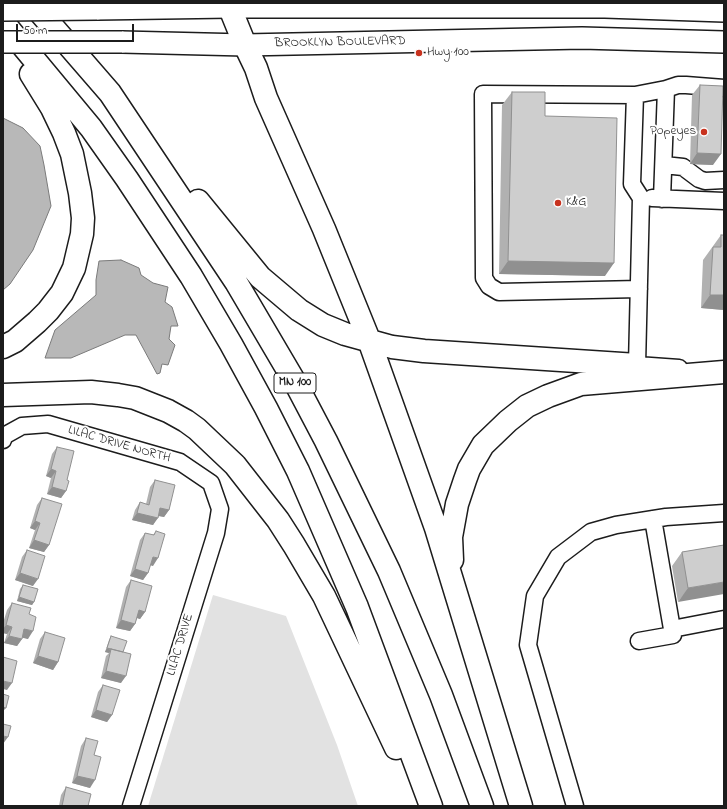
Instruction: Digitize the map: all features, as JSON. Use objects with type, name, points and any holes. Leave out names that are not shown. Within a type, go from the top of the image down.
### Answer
[{"type":"highway","name":"MN 100","points":[[32,3],[110,93],[236,282],[296,384],[326,441],[389,571],[441,695],[482,806]]},
{"type":"highway","points":[[229,5],[256,68],[266,98],[324,229],[369,340],[436,528],[521,806]]},
{"type":"highway","name":"MN 100","points":[[3,22],[91,128],[127,179],[191,276],[266,408],[298,471],[357,607],[431,806]]},
{"type":"highway","points":[[3,33],[39,85],[64,134],[72,154],[78,178],[83,218],[78,255],[74,268],[62,293],[48,311],[31,327],[15,341],[3,347]]},
{"type":"highway","points":[[110,93],[260,277],[299,310],[323,325],[345,334],[392,346],[424,351],[637,365]]},
{"type":"highway","points":[[454,587],[451,537],[464,480],[483,445],[518,412],[548,396],[581,384],[724,372]]},
{"type":"highway","points":[[3,395],[91,392],[135,398],[168,411],[186,421],[225,456],[254,489],[278,520],[308,567],[324,596],[423,806]]},
{"type":"main road","points":[[3,10],[229,5],[605,7],[724,11]]},
{"type":"main road","name":"BROOKLYN BOULEVARD","points":[[3,42],[122,42],[245,45],[582,38],[724,42]]},
{"type":"street","points":[[639,289],[499,292],[489,286],[484,278],[483,94],[635,95],[678,85],[724,88]]},
{"type":"street","points":[[662,199],[666,89]]},
{"type":"street","points":[[635,95],[632,184],[641,198],[637,365],[724,372]]},
{"type":"street","points":[[664,165],[683,167],[699,179],[705,181],[724,180]]},
{"type":"street","points":[[641,198],[724,201]]},
{"type":"street","name":"LILAC DRIVE NORTH","points":[[3,440],[4,436],[22,426],[48,424],[180,462],[210,483]]},
{"type":"street","name":"LILAC DRIVE","points":[[131,806],[216,533],[220,509],[210,483]]},
{"type":"street","points":[[575,806],[528,645],[535,596],[558,557],[591,532],[616,525],[666,517],[724,513]]},
{"type":"street","points":[[639,641],[673,635],[653,519]]},
{"type":"street","points":[[672,628],[724,619]]},
{"type":"shaded area","points":[[3,118],[23,128],[40,146],[51,206],[33,250],[10,284],[3,290]]},
{"type":"shaded area","points":[[121,260],[139,268],[141,275],[153,283],[168,287],[165,302],[172,307],[178,326],[171,326],[169,339],[175,345],[168,365],[162,364],[160,373],[157,374],[136,335],[125,335],[71,358],[45,358],[55,330],[96,295],[96,280],[99,261]]},
{"type":"shaded area","points":[[213,595],[286,616],[337,745],[358,806],[148,806]]},
{"type":"building","points":[[700,85],[723,86],[721,154],[697,153]]},
{"type":"building","points":[[512,92],[545,92],[545,116],[617,118],[614,263],[508,261]]},
{"type":"building","points":[[721,235],[724,235],[724,295],[710,295],[713,247],[721,247]]},
{"type":"building","points":[[57,447],[74,451],[66,491],[52,487],[56,471],[51,469]]},
{"type":"building","points":[[155,480],[175,485],[169,510],[160,508],[158,518],[137,513],[140,502],[149,505]]},
{"type":"building","points":[[42,498],[62,504],[49,545],[34,540],[40,523],[35,521]]},
{"type":"building","points":[[156,531],[165,534],[158,558],[153,557],[148,573],[135,569],[145,533],[154,535]]},
{"type":"building","points":[[724,545],[724,582],[688,588],[682,552]]},
{"type":"building","points":[[27,550],[45,556],[38,579],[20,573]]},
{"type":"building","points":[[131,580],[152,586],[145,612],[139,610],[135,624],[121,620]]},
{"type":"building","points":[[23,585],[38,589],[34,602],[19,597]]},
{"type":"building","points":[[12,603],[31,608],[29,614],[36,617],[33,631],[24,629],[22,639],[9,636],[12,627],[6,625]]},
{"type":"building","points":[[45,632],[65,638],[58,662],[38,656]]},
{"type":"building","points":[[111,636],[127,641],[123,652],[107,648]]},
{"type":"building","points":[[111,649],[131,654],[126,676],[106,671]]},
{"type":"building","points":[[3,657],[17,661],[12,683],[3,681]]},
{"type":"building","points":[[103,685],[120,690],[112,715],[96,710]]},
{"type":"building","points":[[3,694],[9,696],[6,708],[3,707]]},
{"type":"building","points":[[3,724],[11,726],[8,737],[3,736]]},
{"type":"building","points":[[86,738],[98,741],[94,755],[101,757],[95,780],[77,776]]},
{"type":"building","points":[[66,787],[91,794],[88,806],[62,806]]},
{"type":"place","name":"Hwy 100","points":[[419,53]]},
{"type":"place","name":"Popeyes","points":[[704,132]]},
{"type":"place","name":"K&G","points":[[558,203]]}]
